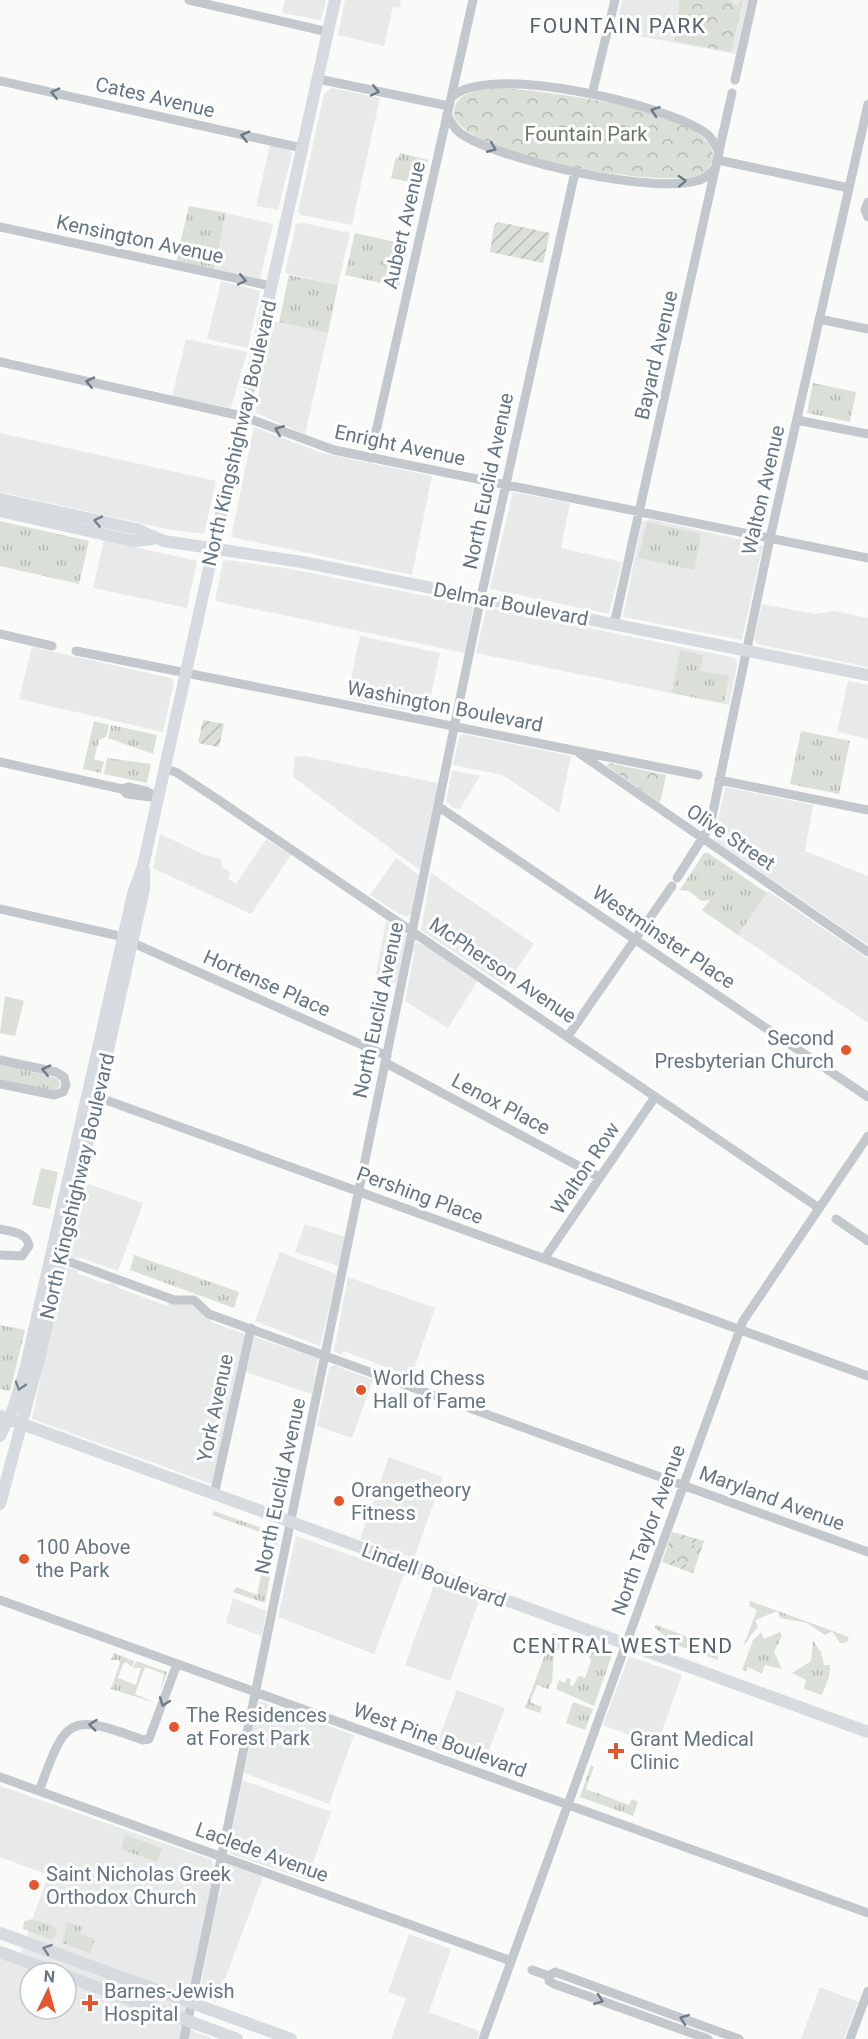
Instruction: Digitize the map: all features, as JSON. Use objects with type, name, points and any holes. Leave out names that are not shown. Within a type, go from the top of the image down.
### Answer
[{"type":"main road","name":"North Kingshighway Boulevard","points":[[0,1504],[21,1424],[56,1257],[128,941],[144,889],[143,866],[164,768],[335,0]]},
{"type":"main road","name":"Delmar Boulevard","points":[[0,499],[136,529],[153,538]]},
{"type":"main road","name":"Delmar Boulevard","points":[[0,511],[133,540],[153,538],[302,562],[868,675]]},
{"type":"main road","name":"North Kingshighway Boulevard","points":[[0,1436],[4,1417],[25,1372],[56,1257]]},
{"type":"main road","name":"Lindell Boulevard","points":[[4,1417],[625,1646],[868,1732]]},
{"type":"main road","points":[[0,1933],[291,2039]]},
{"type":"main road","points":[[0,1952],[25,1961]]},
{"type":"main road","points":[[78,1980],[237,2039]]},
{"type":"street","points":[[189,0],[328,32]]},
{"type":"street","name":"Aubert Avenue","points":[[370,458],[473,0]]},
{"type":"street","points":[[735,80],[753,0]]},
{"type":"street","points":[[592,94],[613,2]]},
{"type":"street","points":[[318,79],[449,106]]},
{"type":"street","name":"Cates Avenue","points":[[0,81],[302,148]]},
{"type":"street","points":[[449,106],[465,87],[503,84],[540,86],[592,94],[652,110],[685,123],[709,136],[718,160]]},
{"type":"street","name":"Bayard Avenue","points":[[614,625],[732,93]]},
{"type":"street","name":"Walton Avenue","points":[[568,1036],[703,840],[710,826],[770,538],[868,104]]},
{"type":"street","points":[[449,106],[460,133],[485,146],[575,172],[642,182],[685,182],[702,179],[718,160]]},
{"type":"street","points":[[718,160],[849,188]]},
{"type":"street","name":"North Euclid Avenue","points":[[184,2039],[481,597],[575,172]]},
{"type":"street","points":[[868,202],[865,210],[868,216]]},
{"type":"street","name":"Kensington Avenue","points":[[0,227],[272,286]]},
{"type":"street","points":[[819,319],[868,328]]},
{"type":"street","name":"Enright Avenue","points":[[0,362],[242,416],[334,450],[868,558]]},
{"type":"street","points":[[797,420],[868,434]]},
{"type":"street","points":[[0,634],[52,646]]},
{"type":"street","name":"Washington Boulevard","points":[[76,651],[698,775]]},
{"type":"street","name":"Olive Street","points":[[574,750],[868,952]]},
{"type":"street","points":[[0,762],[122,789],[128,787],[146,791],[158,798]]},
{"type":"street","name":"McPherson Avenue","points":[[164,768],[176,772],[220,801],[819,1208]]},
{"type":"street","points":[[718,780],[868,810]]},
{"type":"street","name":"Westminster Place","points":[[439,807],[868,1097]]},
{"type":"street","name":"Hortense Place","points":[[0,909],[128,941],[387,1059]]},
{"type":"street","name":"Lenox Place","points":[[387,1059],[599,1177]]},
{"type":"street","points":[[0,1060],[56,1072],[64,1077],[66,1084],[63,1092],[54,1095],[0,1084]]},
{"type":"street","name":"Pershing Place","points":[[93,1095],[868,1376]]},
{"type":"street","name":"Walton Row","points":[[544,1258],[655,1097]]},
{"type":"street","name":"North Taylor Avenue","points":[[483,2039],[740,1329],[747,1314],[868,1136]]},
{"type":"street","points":[[836,1219],[868,1241]]},
{"type":"street","points":[[0,1229],[25,1237],[29,1246],[22,1256],[0,1255]]},
{"type":"street","name":"Maryland Avenue","points":[[56,1257],[172,1300],[194,1300],[209,1314],[868,1552]]},
{"type":"street","name":"York Avenue","points":[[214,1495],[251,1328]]},
{"type":"street","name":"West Pine Boulevard","points":[[0,1600],[868,1912]]},
{"type":"street","points":[[39,1791],[58,1742],[75,1726],[93,1723],[142,1740],[149,1739],[177,1664]]},
{"type":"street","name":"Laclede Avenue","points":[[0,1778],[511,1961]]},
{"type":"street","points":[[532,1970],[549,1976]]},
{"type":"street","points":[[549,1976],[555,1972],[739,2039]]},
{"type":"street","points":[[549,1976],[549,1981],[554,1984],[708,2039]]},
{"type":"street","points":[[850,2039],[868,1991]]},
{"type":"shaded area","points":[[285,0],[326,0],[321,20],[282,13]]},
{"type":"shaded area","points":[[345,0],[401,0],[399,8],[393,7],[384,46],[338,35]]},
{"type":"shaded area","points":[[622,0],[748,0],[736,54],[615,32]]},
{"type":"shaded area","points":[[332,88],[380,98],[352,225],[301,215],[298,212],[324,94]]},
{"type":"shaded area","points":[[270,145],[289,150],[292,154],[278,210],[256,206]]},
{"type":"shaded area","points":[[226,213],[273,224],[260,279],[214,270]]},
{"type":"shaded area","points":[[303,223],[350,233],[338,285],[285,273],[296,224]]},
{"type":"shaded area","points":[[221,281],[260,291],[248,348],[207,339]]},
{"type":"shaded area","points":[[275,321],[328,333],[305,434],[256,413],[263,364]]},
{"type":"shaded area","points":[[186,339],[247,352],[231,408],[172,396]]},
{"type":"shaded area","points":[[254,427],[322,453],[432,476],[412,575],[231,537]]},
{"type":"shaded area","points":[[0,433],[216,481],[204,534],[167,529],[0,492]]},
{"type":"shaded area","points":[[513,492],[570,503],[561,548],[622,562],[609,614],[490,589]]},
{"type":"shaded area","points":[[650,519],[763,545],[742,640],[623,617],[642,522]]},
{"type":"shaded area","points":[[104,540],[197,561],[187,608],[93,588]]},
{"type":"shaded area","points":[[223,561],[296,570],[471,605],[473,609],[465,653],[215,601]]},
{"type":"shaded area","points":[[762,604],[815,614],[834,611],[868,618],[868,667],[757,644],[754,639]]},
{"type":"shaded area","points":[[491,608],[736,658],[737,665],[729,705],[476,653],[486,610]]},
{"type":"shaded area","points":[[360,636],[440,653],[427,714],[347,698]]},
{"type":"shaded area","points":[[32,647],[171,678],[174,682],[163,732],[19,699]]},
{"type":"shaded area","points":[[848,681],[868,685],[868,739],[837,732]]},
{"type":"shaded area","points":[[463,734],[571,756],[559,813],[503,775],[453,765],[459,737]]},
{"type":"shaded area","points":[[304,756],[438,783],[421,871],[293,777],[295,757]]},
{"type":"shaded area","points":[[452,770],[480,776],[460,809],[453,808],[446,801]]},
{"type":"shaded area","points":[[725,787],[813,805],[805,851],[868,876],[868,945],[714,840]]},
{"type":"shaded area","points":[[160,834],[205,855],[222,859],[221,866],[231,873],[228,878],[236,884],[266,839],[291,855],[251,914],[153,868]]},
{"type":"shaded area","points":[[396,858],[420,876],[412,912],[408,916],[399,914],[370,895]]},
{"type":"shaded area","points":[[431,873],[534,944],[505,986],[421,930]]},
{"type":"shaded area","points":[[768,891],[868,959],[868,1023],[738,935]]},
{"type":"shaded area","points":[[386,921],[406,936],[396,984],[376,974]]},
{"type":"shaded area","points":[[417,943],[426,946],[477,982],[448,1028],[405,1001],[414,955],[413,946]]},
{"type":"shaded area","points":[[83,1182],[143,1203],[118,1271],[81,1258],[72,1258],[68,1253]]},
{"type":"shaded area","points":[[305,1224],[345,1237],[338,1266],[295,1252]]},
{"type":"shaded area","points":[[280,1252],[337,1274],[320,1346],[255,1321]]},
{"type":"shaded area","points":[[66,1268],[75,1269],[79,1274],[106,1284],[114,1283],[119,1288],[167,1306],[169,1303],[193,1304],[211,1319],[211,1322],[245,1334],[212,1484],[32,1419],[63,1272]]},
{"type":"shaded area","points":[[348,1277],[435,1308],[411,1377],[344,1351],[341,1355],[334,1351]]},
{"type":"shaded area","points":[[254,1337],[318,1358],[312,1394],[246,1372]]},
{"type":"shaded area","points":[[334,1365],[373,1380],[352,1438],[317,1426],[329,1368]]},
{"type":"shaded area","points":[[389,1457],[443,1477],[414,1558],[360,1539]]},
{"type":"shaded area","points":[[296,1536],[404,1574],[374,1654],[278,1617]]},
{"type":"shaded area","points":[[434,1585],[479,1601],[450,1681],[405,1665]]},
{"type":"shaded area","points":[[233,1598],[266,1611],[262,1636],[226,1623]]},
{"type":"shaded area","points":[[629,1656],[682,1675],[657,1745],[603,1725]]},
{"type":"shaded area","points":[[457,1690],[505,1708],[483,1766],[435,1749]]},
{"type":"shaded area","points":[[260,1701],[354,1735],[329,1804],[244,1773]]},
{"type":"shaded area","points":[[242,1780],[331,1812],[307,1880],[231,1854],[229,1849]]},
{"type":"shaded area","points":[[0,1786],[212,1860],[214,1871],[182,2027],[214,2039],[0,2039],[0,1958],[17,1964],[18,1961],[18,2021],[78,2021],[78,1961],[18,1961],[48,1875],[0,1857]]},
{"type":"shaded area","points":[[227,1864],[263,1877],[216,2003],[202,1998],[200,1990],[217,1898],[220,1896],[224,1867]]},
{"type":"shaded area","points":[[409,1934],[451,1949],[429,2012],[479,2031],[477,2039],[391,2039],[406,1998],[388,1992]]},
{"type":"shaded area","points":[[820,1987],[858,2002],[844,2039],[801,2039]]},
{"type":"green space","points":[[680,0],[729,0],[738,7],[740,0],[743,0],[731,52],[674,41]]},
{"type":"green space","name":"Fountain Park","points":[[502,88],[585,98],[658,115],[687,127],[707,141],[712,161],[708,169],[699,175],[678,178],[646,177],[566,166],[491,144],[466,130],[454,115],[455,106],[464,95],[470,92]]},
{"type":"green space","points":[[400,153],[428,160],[423,185],[391,178],[396,157],[399,158]]},
{"type":"green space","points":[[189,206],[226,213],[214,270],[176,262]]},
{"type":"green space","points":[[498,222],[550,233],[543,263],[490,252],[494,226]]},
{"type":"green space","points":[[355,233],[409,245],[399,287],[345,275]]},
{"type":"green space","points":[[289,275],[338,285],[328,333],[279,322]]},
{"type":"green space","points":[[813,383],[856,392],[850,422],[807,413]]},
{"type":"green space","points":[[0,521],[89,541],[79,584],[0,566]]},
{"type":"green space","points":[[647,522],[701,534],[694,570],[638,558]]},
{"type":"green space","points":[[680,650],[703,655],[700,671],[729,676],[724,703],[672,693]]},
{"type":"green space","points":[[203,720],[224,724],[219,747],[198,743]]},
{"type":"green space","points":[[94,721],[109,725],[106,737],[99,740],[94,759],[104,762],[101,773],[83,769]]},
{"type":"green space","points":[[111,725],[157,735],[153,754],[108,738]]},
{"type":"green space","points":[[801,731],[850,741],[839,794],[790,784]]},
{"type":"green space","points":[[107,758],[151,764],[147,783],[104,774]]},
{"type":"green space","points":[[609,763],[666,775],[660,803],[607,766]]},
{"type":"green space","points":[[704,853],[708,853],[767,893],[738,935],[702,910],[710,900],[701,901],[689,891],[680,890]]},
{"type":"green space","points":[[5,996],[24,1001],[15,1036],[0,1033]]},
{"type":"green space","points":[[0,1064],[54,1077],[59,1080],[60,1085],[55,1091],[0,1080]]},
{"type":"green space","points":[[41,1168],[58,1172],[50,1209],[32,1205]]},
{"type":"green space","points":[[134,1255],[239,1292],[234,1308],[130,1270]]},
{"type":"green space","points":[[0,1325],[25,1330],[10,1391],[0,1389]]},
{"type":"green space","points":[[214,1511],[273,1532],[273,1539],[277,1543],[274,1559],[264,1560],[269,1535],[212,1515]]},
{"type":"green space","points":[[672,1532],[704,1541],[693,1573],[662,1562]]},
{"type":"green space","points":[[676,1533],[704,1541],[693,1573],[666,1563],[670,1551],[673,1559],[681,1565],[690,1564],[697,1557],[697,1549],[690,1540],[680,1539],[672,1544]]},
{"type":"green space","points":[[262,1571],[271,1572],[265,1603],[233,1592],[236,1587],[257,1595]]},
{"type":"green space","points":[[750,1601],[778,1611],[755,1620],[758,1626],[744,1645],[757,1610],[749,1606]]},
{"type":"green space","points":[[778,1611],[849,1637],[847,1642],[840,1643],[832,1631],[825,1635],[807,1623],[780,1618]]},
{"type":"green space","points":[[656,1625],[726,1651],[721,1654],[717,1651],[718,1660],[657,1638],[665,1636],[655,1628]]},
{"type":"green space","points":[[761,1632],[764,1639],[780,1632],[782,1636],[774,1652],[782,1669],[765,1665],[762,1674],[748,1667],[746,1671],[742,1670],[753,1640]]},
{"type":"green space","points":[[553,1633],[567,1638],[554,1655],[552,1682],[548,1689],[537,1685],[530,1702],[542,1707],[540,1713],[525,1708]]},
{"type":"green space","points":[[813,1641],[821,1652],[824,1665],[830,1665],[829,1677],[822,1695],[804,1689],[806,1680],[792,1673],[811,1661]]},
{"type":"green space","points":[[583,1644],[612,1655],[594,1706],[556,1689],[559,1680],[565,1683],[567,1678],[571,1679],[572,1687],[579,1676],[585,1678],[591,1661],[588,1654],[581,1653]]},
{"type":"green space","points":[[114,1653],[134,1661],[132,1667],[126,1662],[123,1664],[118,1678],[136,1685],[141,1668],[133,1668],[136,1661],[167,1672],[160,1692],[164,1674],[145,1667],[135,1694],[156,1703],[111,1689],[120,1663],[119,1660],[111,1660]]},
{"type":"green space","points":[[573,1702],[593,1709],[585,1730],[566,1723]]},
{"type":"green space","points":[[591,1765],[594,1767],[586,1789],[629,1805],[632,1799],[638,1802],[633,1816],[580,1797]]},
{"type":"green space","points":[[125,1835],[162,1848],[157,1862],[121,1849]]},
{"type":"green space","points":[[33,1919],[55,1927],[57,1932],[53,1940],[23,1929],[24,1921]]},
{"type":"green space","points":[[67,1922],[83,1927],[80,1934],[95,1939],[90,1953],[62,1943]]},
{"type":"place","name":"Second Presbyterian Church","points":[[846,1050]]},
{"type":"place","name":"World Chess Hall of Fame","points":[[361,1390]]},
{"type":"place","name":"Orangetheory Fitness","points":[[339,1501]]},
{"type":"place","name":"100 Above the Park","points":[[24,1559]]},
{"type":"place","name":"The Residences at Forest Park","points":[[174,1727]]},
{"type":"place","name":"Grant Medical Clinic","points":[[616,1751]]},
{"type":"place","name":"Saint Nicholas Greek Orthodox Church","points":[[34,1885]]},
{"type":"place","name":"Barnes-Jewish Hospital","points":[[90,2003]]},
{"type":"district","name":"FOUNTAIN PARK","points":[[618,26]]},
{"type":"district","name":"CENTRAL WEST END","points":[[623,1646]]}]
